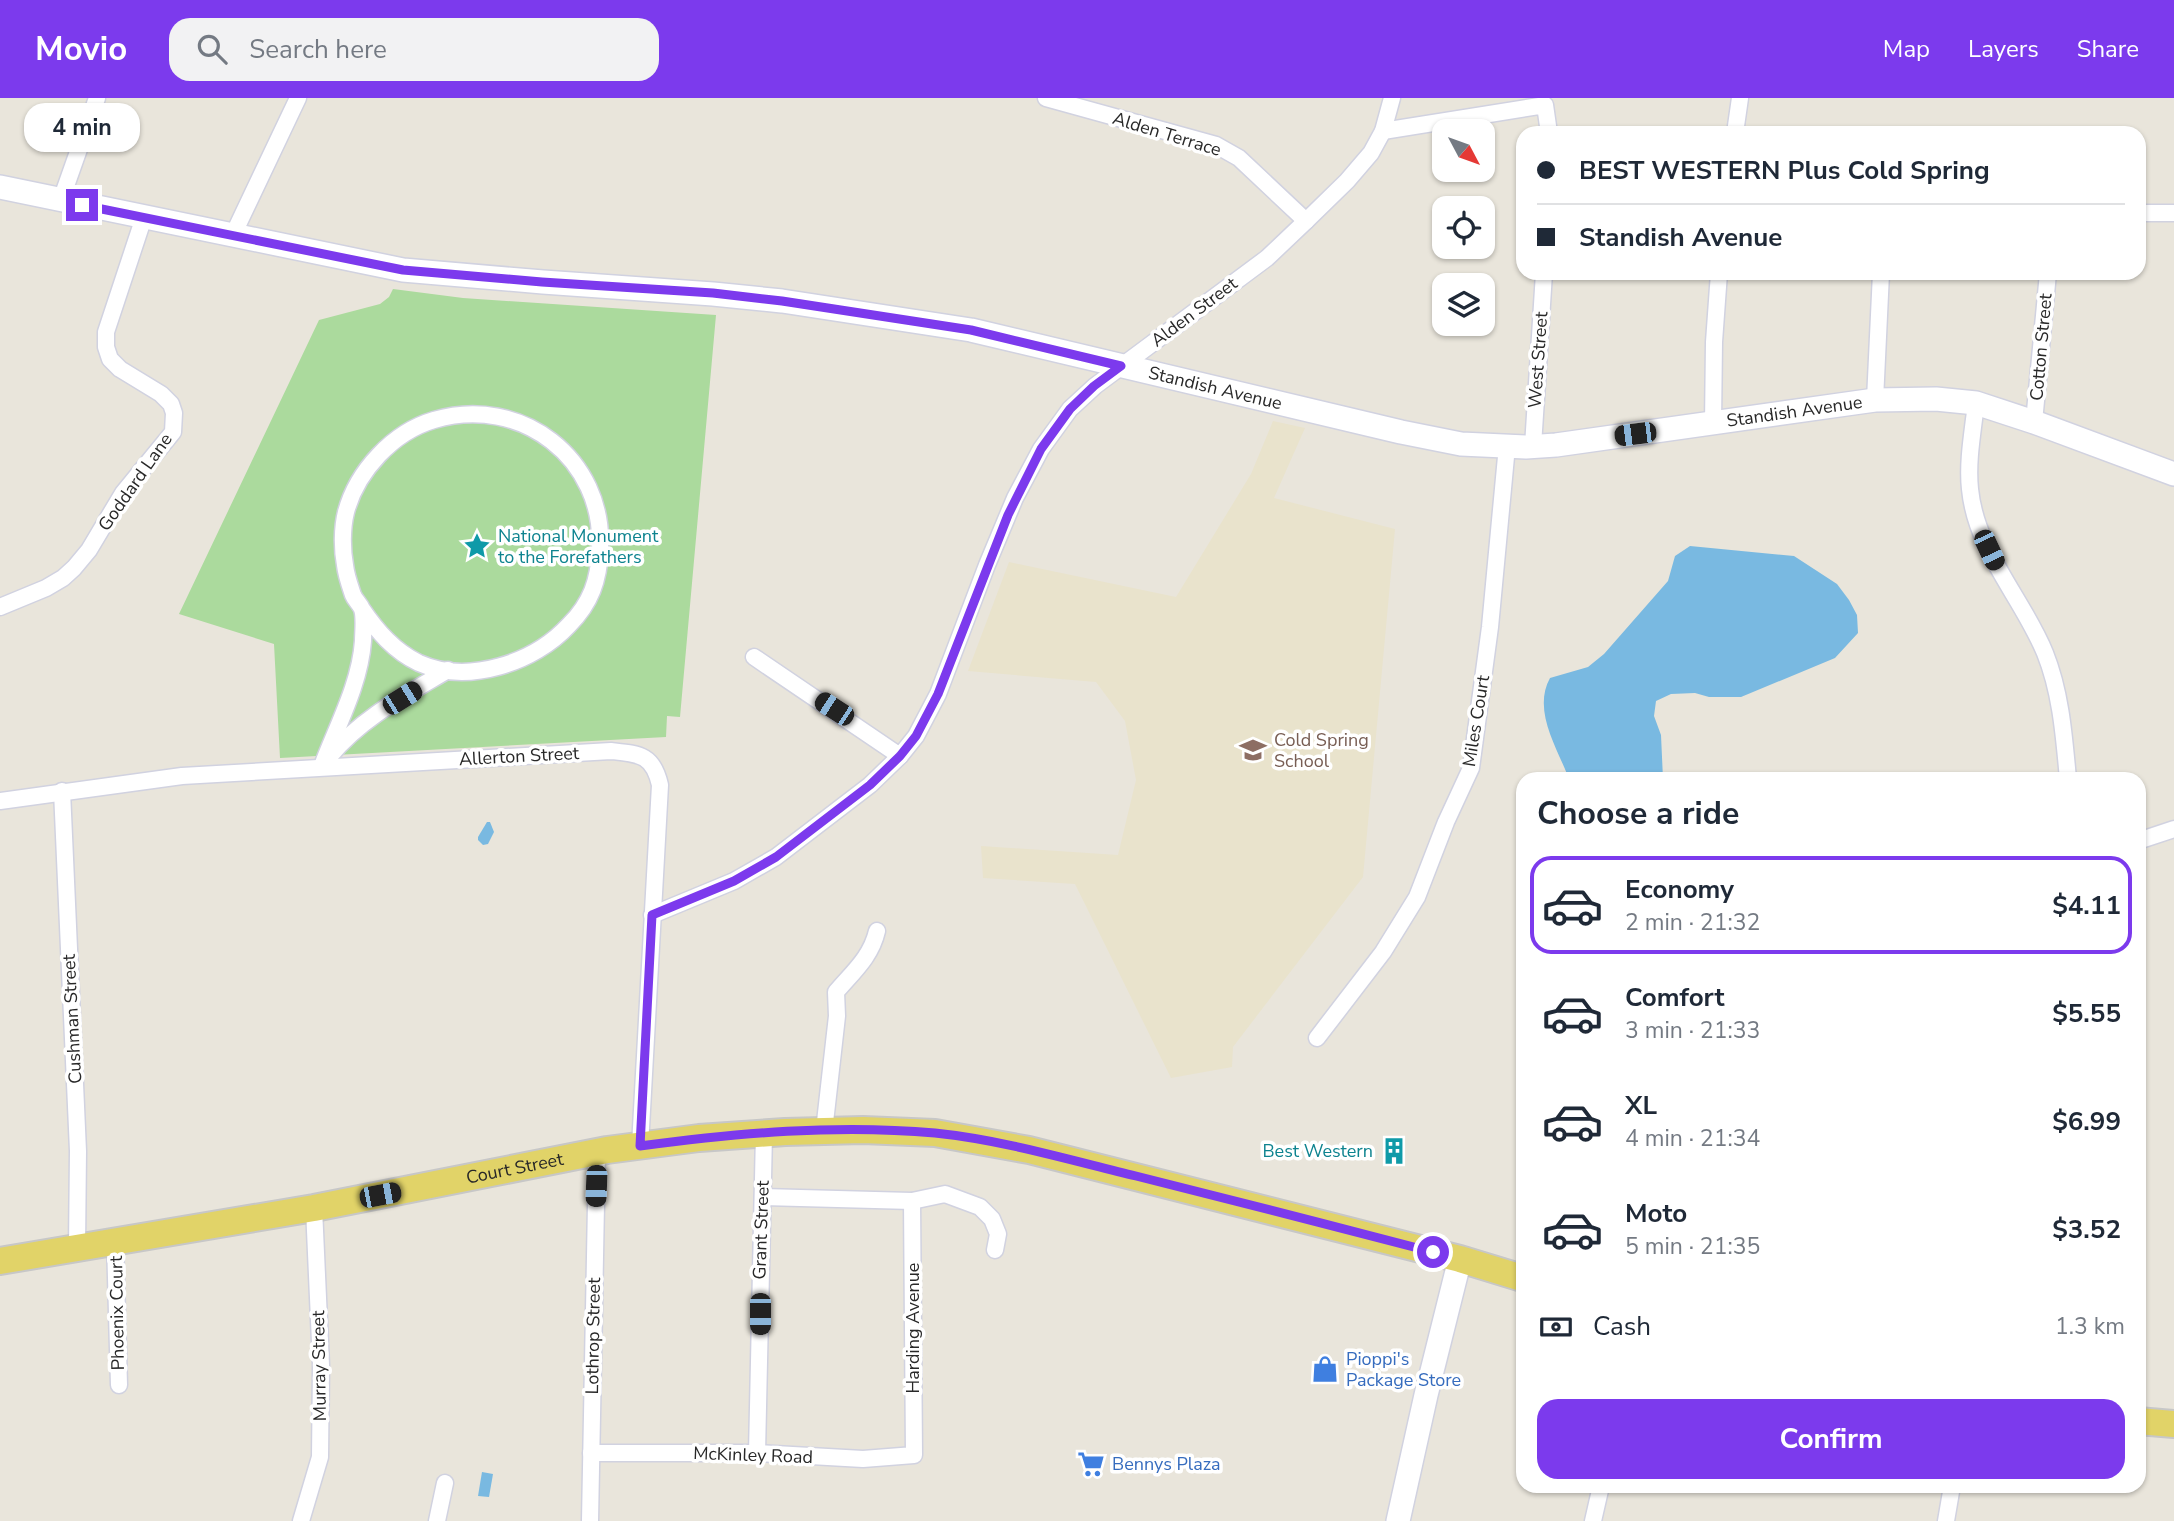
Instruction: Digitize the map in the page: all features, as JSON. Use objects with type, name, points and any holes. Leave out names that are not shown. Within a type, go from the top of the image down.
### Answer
[{"type":"main road","name":"Court Street","points":[[0,1261],[314,1208],[597,1152],[699,1138],[863,1130],[935,1133],[1029,1150],[1460,1259],[1516,1276]]},
{"type":"main road","points":[[2146,1422],[2174,1424]]},
{"type":"street","points":[[61,200],[97,98]]},
{"type":"street","points":[[233,235],[298,98]]},
{"type":"street","name":"Alden Terrace","points":[[1046,98],[1216,145],[1239,158],[1306,221]]},
{"type":"street","name":"Alden Street","points":[[652,915],[734,881],[776,857],[870,785],[900,756],[916,736],[938,694],[1015,498],[1041,449],[1070,409],[1094,386],[1267,258],[1306,221],[1371,153],[1383,131],[1392,98]]},
{"type":"street","points":[[1736,126],[1740,98]]},
{"type":"street","points":[[1383,131],[1544,102],[1548,126]]},
{"type":"street","name":"Standish Avenue","points":[[0,187],[403,270],[713,293],[971,330],[1461,444],[1556,445],[1875,400],[1936,400],[1976,403],[2174,474]]},
{"type":"street","points":[[2146,213],[2174,213]]},
{"type":"street","name":"Goddard Lane","points":[[0,607],[46,589],[74,568],[89,550],[123,493],[173,432],[175,424],[171,404],[162,394],[120,369],[110,359],[106,347],[106,332],[144,217]]},
{"type":"street","name":"West Street","points":[[1533,446],[1544,280]]},
{"type":"street","points":[[1713,424],[1714,342],[1718,280]]},
{"type":"street","points":[[1875,400],[1881,280]]},
{"type":"street","name":"Cotton Street","points":[[2034,422],[2047,280]]},
{"type":"street","points":[[1976,403],[1970,489],[1980,531],[1997,568],[2044,651],[2055,682],[2067,772]]},
{"type":"street","points":[[458,415],[502,418],[536,428],[579,469],[598,510],[600,557],[588,604],[555,639],[516,661],[493,668],[448,670],[416,662],[396,648],[376,630],[362,609],[354,597],[345,567],[343,540],[346,513],[370,466],[388,446],[409,430],[434,420],[458,415]]},
{"type":"street","name":"Miles Court","points":[[1317,1038],[1383,952],[1417,897],[1446,822],[1471,768],[1490,626],[1507,446]]},
{"type":"street","points":[[322,766],[355,680],[362,650],[362,609]]},
{"type":"street","points":[[754,657],[900,756]]},
{"type":"street","points":[[322,766],[345,738],[365,720],[448,670]]},
{"type":"street","name":"Allerton Street","points":[[0,801],[181,775],[611,751],[633,753],[647,758],[656,771],[660,785],[640,1146]]},
{"type":"street","name":"Cushman Street","points":[[62,791],[79,1151],[77,1247]]},
{"type":"street","points":[[2146,838],[2174,829]]},
{"type":"street","points":[[824,1131],[836,992],[867,956],[877,931]]},
{"type":"street","name":"Grant Street","points":[[757,1453],[764,1133]]},
{"type":"street","name":"Lothrop Street","points":[[590,1521],[597,1152]]},
{"type":"street","points":[[763,1197],[912,1201],[945,1194],[981,1207],[992,1219],[998,1234],[995,1250]]},
{"type":"street","name":"Harding Avenue","points":[[912,1201],[914,1455]]},
{"type":"street","name":"Murray Street","points":[[301,1521],[320,1457],[321,1365],[314,1208]]},
{"type":"street","name":"Phoenix Court","points":[[116,1242],[119,1385]]},
{"type":"street","points":[[1398,1521],[1460,1259]]},
{"type":"street","name":"McKinley Road","points":[[591,1452],[757,1453],[863,1459],[914,1455]]},
{"type":"street","points":[[437,1521],[445,1483]]},
{"type":"street","points":[[1593,1521],[1599,1493]]},
{"type":"street","points":[[1946,1521],[1951,1493]]},
{"type":"shaded area","name":"Cold Spring School","points":[[1273,421],[1305,428],[1274,498],[1395,529],[1363,877],[1233,1047],[1232,1067],[1171,1078],[1075,884],[983,878],[981,846],[1118,855],[1136,780],[1125,721],[1096,682],[968,671],[1009,562],[1176,597],[1251,474]]},
{"type":"green space","points":[[393,289],[463,298],[716,315],[680,717],[667,716],[666,737],[280,758],[274,644],[179,614],[319,320],[380,304],[389,297]]},
{"type":"water","points":[[1690,546],[1794,556],[1837,584],[1857,615],[1858,633],[1835,658],[1741,697],[1671,694],[1656,701],[1654,716],[1661,735],[1663,772],[1566,772],[1545,714],[1545,690],[1550,678],[1588,667],[1604,654],[1668,581],[1675,556]]},
{"type":"water","points":[[487,822],[490,822],[494,832],[488,844],[483,845],[478,837]]},
{"type":"water","points":[[482,1472],[493,1474],[489,1497],[478,1496]]},
{"type":"place","name":"National Monument to the Forefathers","points":[[477,546]]},
{"type":"place","name":"Cold Spring School","points":[[1253,750]]},
{"type":"place","name":"Best Western","points":[[1394,1151]]},
{"type":"place","name":"Pioppi's Package Store","points":[[1325,1369]]},
{"type":"place","name":"Bennys Plaza","points":[[1091,1464]]},
{"type":"route","points":[[82,205],[403,270],[713,293],[782,301],[971,330],[1121,366],[1094,386],[1070,409],[1041,449],[1015,498],[931,710],[908,747],[870,785],[776,857],[734,881],[652,915],[640,1146],[699,1138],[785,1132],[863,1130],[935,1133],[1029,1150],[1433,1252]]}]
